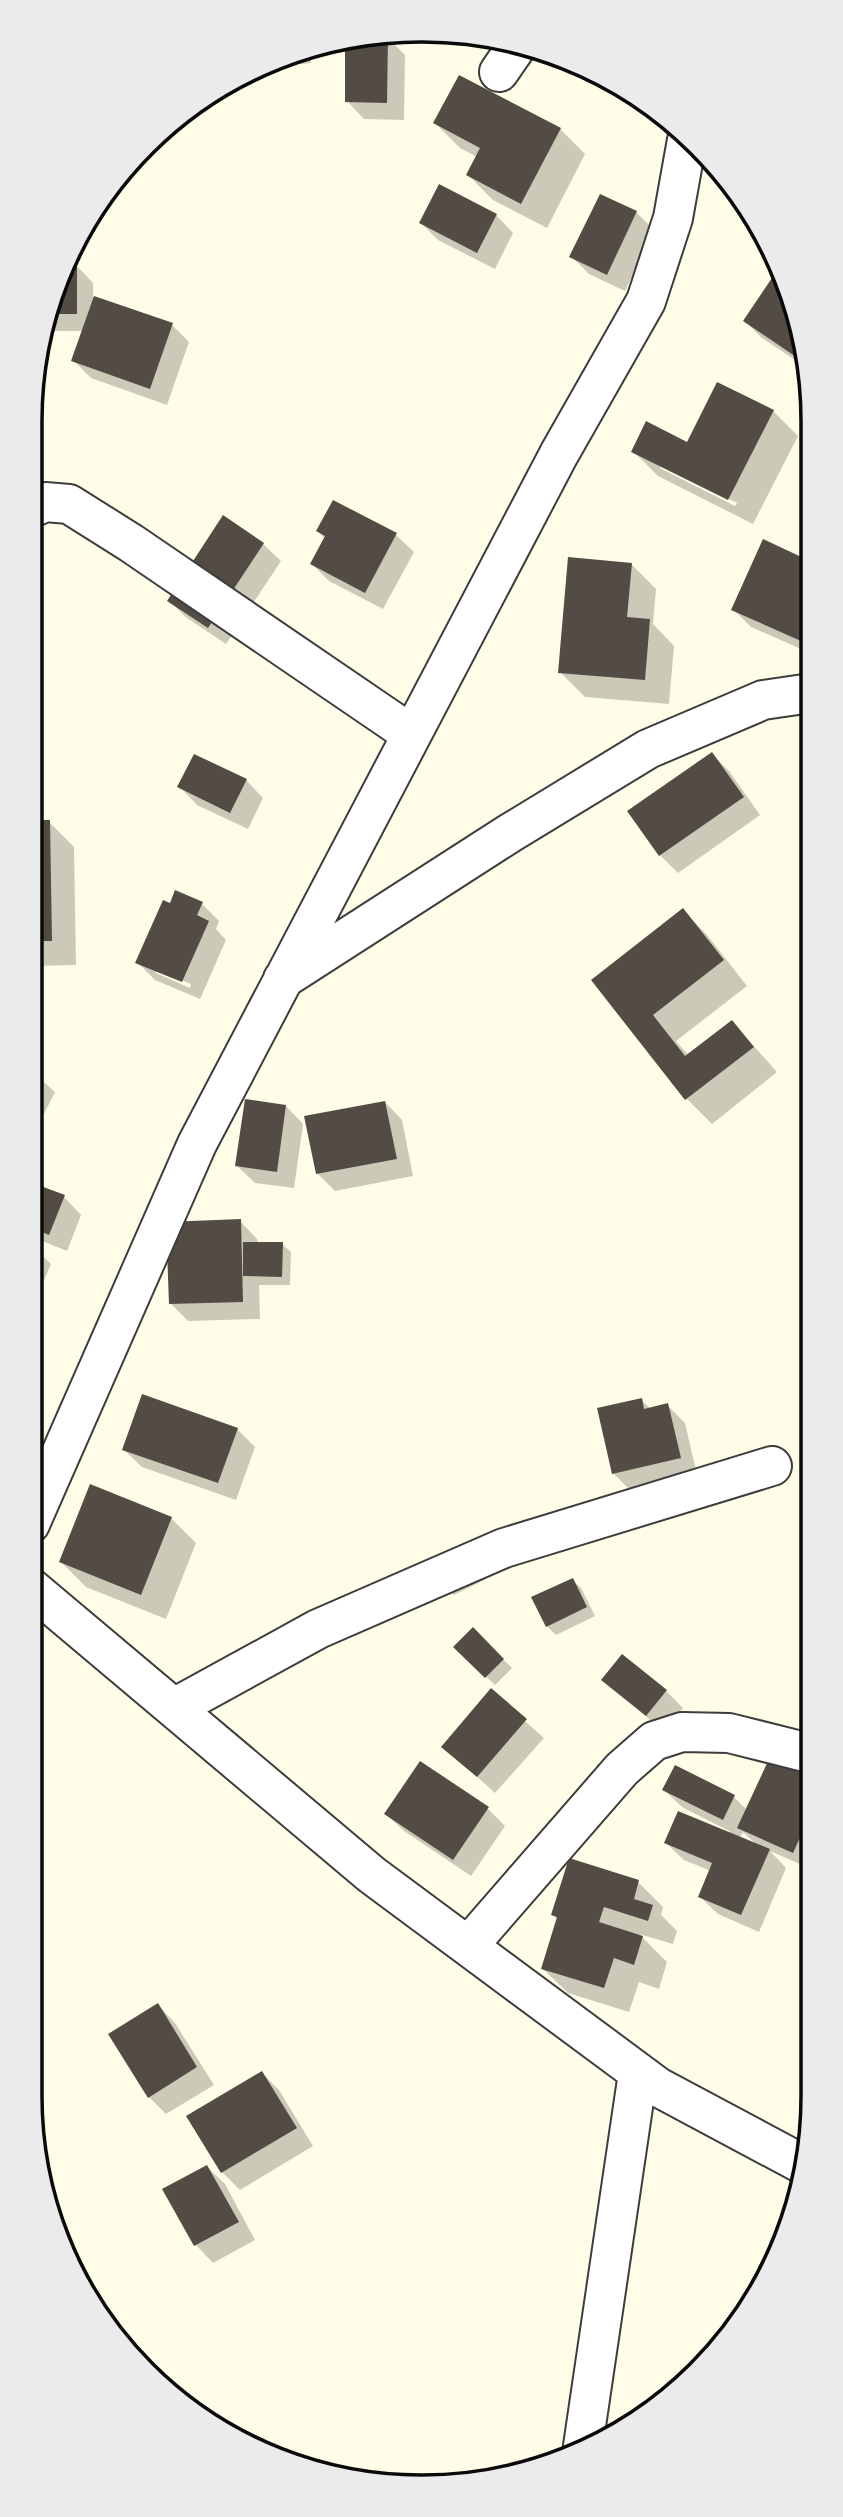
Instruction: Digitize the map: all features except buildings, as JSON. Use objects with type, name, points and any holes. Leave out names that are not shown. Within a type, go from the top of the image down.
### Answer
[{"type":"street","points":[[42,1497],[197,1144],[559,454],[646,301],[673,218],[685,149]]},
{"type":"street","points":[[42,503],[69,504],[131,543],[411,734]]},
{"type":"street","points":[[281,981],[510,832],[648,749],[763,700],[801,694]]},
{"type":"street","points":[[174,1708],[318,1629],[503,1548],[772,1466]]},
{"type":"street","points":[[42,1597],[372,1875],[658,2087],[796,2160]]},
{"type":"street","points":[[468,1946],[622,1769],[654,1741],[681,1731],[729,1733],[801,1751]]},
{"type":"street","points":[[584,2438],[638,2073]]}]
